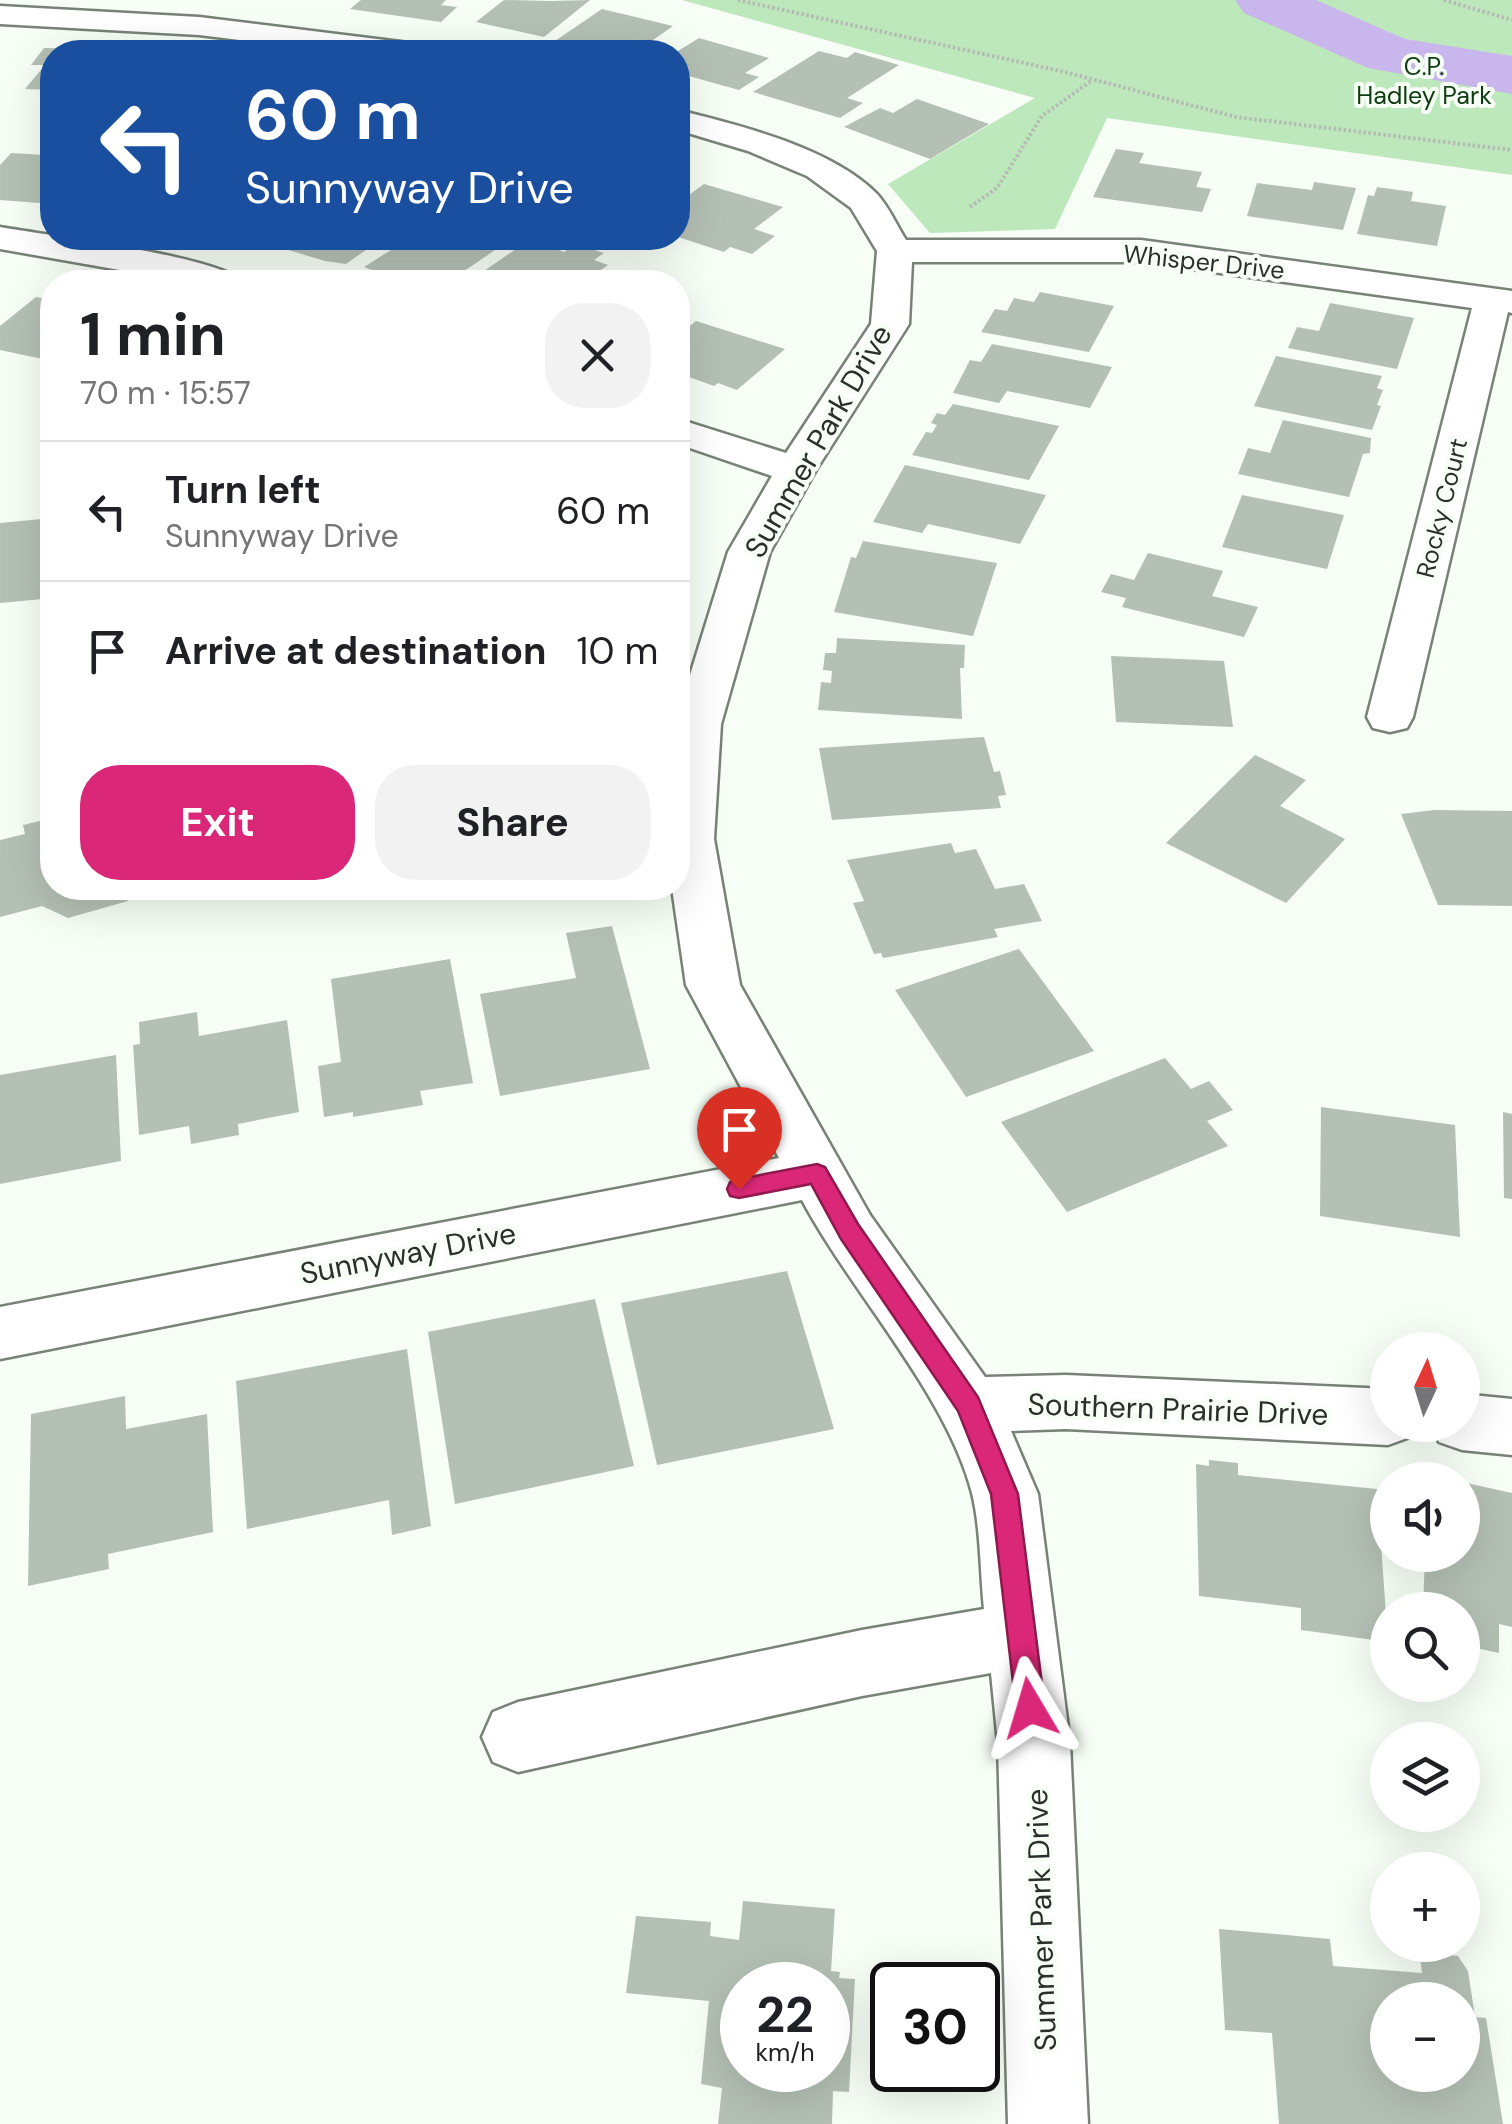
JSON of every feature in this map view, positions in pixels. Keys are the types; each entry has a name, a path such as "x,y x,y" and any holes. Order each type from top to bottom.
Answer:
{"street":[{"path":"0,15 199,26 312,40"},
{"path":"690,124 760,144 819,169 864,201 895,252"},
{"path":"0,238 40,245"},
{"path":"69,250 185,270"},
{"name":"Whisper Drive","path":"895,252 1140,251 1503,300"},
{"name":"Summer Park Drive","path":"690,825 698,724 749,552 796,470 890,324 895,252"},
{"name":"Rocky Court","path":"1390,718 1503,300"},
{"path":"690,435 796,470"},
{"name":"Summer Park Drive","path":"690,844 712,985 849,1232 968,1405 1004,1494 1034,1744 1048,2124"},
{"name":"Sunnyway Drive","path":"0,1333 817,1174"},
{"name":"Southern Prairie Drive","path":"968,1405 1066,1402 1370,1416"},
{"path":"1480,1424 1512,1427"},
{"path":"518,1738 862,1664 1022,1635"}],"path":[{"path":"738,0 1270,123 1512,150"},
{"path":"1444,0 1512,20"},
{"path":"960,252 950,220 997,188 1042,116 1092,80"}],"green space":[{"name":"C.P. Hadley Park","path":"682,0 1512,0 1512,175 1107,118 1055,229 930,233 888,184 1035,98"}],"building":[{"path":"361,0 446,0 441,5 457,7 441,22 350,9"},
{"path":"504,0 590,0 544,37 476,22"},
{"path":"602,9 673,26 653,40 556,40"},
{"path":"699,38 769,58 745,73 759,77 739,90 690,76 690,44"},
{"path":"819,51 847,58 855,52 899,65 847,98 863,103 840,118 753,92"},
{"path":"40,71 40,90 25,89"},
{"path":"917,99 989,124 930,159 844,127 880,108 893,113"},
{"path":"1116,149 1144,153 1139,163 1202,172 1196,187 1211,189 1202,212 1093,197"},
{"path":"11,153 40,155 40,203 0,200 0,165"},
{"path":"1314,182 1356,188 1343,230 1247,216 1257,183 1312,190"},
{"path":"704,184 783,207 754,229 775,236 752,254 730,247 724,252 690,241 690,194"},
{"path":"1377,187 1413,192 1411,201 1446,206 1437,246 1357,234 1368,195 1374,196"},
{"path":"288,250 366,250 346,264"},
{"path":"391,250 495,250 466,270 364,267"},
{"path":"514,250 594,250 604,253 594,260 608,265 601,270 485,270"},
{"path":"1040,292 1114,306 1089,352 981,332 995,309 1007,311 1014,298 1034,302"},
{"path":"40,298 40,358 0,350 0,326"},
{"path":"1330,303 1414,318 1397,369 1288,348 1297,327 1319,331"},
{"path":"696,321 785,349 737,390 718,383 714,386 690,377 690,326"},
{"path":"992,344 1112,367 1090,408 1007,391 999,403 953,393 970,360 981,362"},
{"path":"1276,356 1382,376 1377,388 1383,390 1377,405 1381,406 1372,430 1254,406"},
{"path":"953,404 1059,426 1029,480 912,455 926,432 932,433 937,425 931,423 937,413 945,415"},
{"path":"1283,420 1371,438 1370,453 1363,454 1349,497 1238,474 1248,448 1270,453"},
{"path":"905,465 1046,495 1020,544 928,524 922,533 873,522"},
{"path":"1242,495 1344,515 1327,569 1222,547"},
{"path":"40,519 40,599 0,603 0,523"},
{"path":"863,541 997,563 973,636 834,612 851,557 856,558"},
{"path":"1148,553 1223,571 1212,596 1258,607 1244,637 1122,607 1126,598 1101,592 1111,574 1134,580"},
{"path":"837,638 965,645 964,668 960,668 962,719 818,710 821,682 831,683 832,671 823,670 825,653 836,653"},
{"path":"1111,656 1224,661 1233,727 1116,722"},
{"path":"984,737 994,772 1000,771 1006,795 998,796 1001,808 832,820 819,748"},
{"path":"1255,755 1306,780 1280,806 1345,839 1286,903 1166,843"},
{"path":"1435,810 1512,811 1512,906 1438,905 1401,814"},
{"path":"40,821 40,900 128,901 68,918 42,906 0,917 0,840 25,834 23,825"},
{"path":"951,843 955,853 976,849 995,889 1024,884 1042,921 994,929 998,937 883,958 881,953 874,954 853,903 864,901 847,860"},
{"path":"612,926 650,1069 500,1096 480,994 576,978 566,933"},
{"path":"1019,949 1094,1051 966,1097 895,990"},
{"path":"450,959 473,1083 420,1091 423,1105 353,1117 353,1112 324,1117 318,1066 341,1062 331,979"},
{"path":"197,1012 199,1036 287,1020 299,1112 238,1124 239,1135 191,1144 189,1126 139,1135 133,1045 140,1044 139,1022"},
{"path":"116,1055 121,1161 0,1184 0,1075"},
{"path":"1165,1058 1191,1089 1209,1081 1233,1110 1207,1121 1228,1146 1067,1212 1001,1122"},
{"path":"1321,1107 1455,1125 1460,1237 1320,1216"},
{"path":"1503,1112 1512,1114 1512,1199 1504,1198"},
{"path":"787,1271 834,1429 657,1465 621,1303"},
{"path":"595,1299 634,1466 455,1504 428,1332"},
{"path":"407,1349 431,1526 392,1535 389,1500 247,1529 236,1381"},
{"path":"125,1396 126,1429 207,1414 213,1532 108,1554 109,1569 28,1586 31,1414"},
{"path":"1209,1460 1238,1463 1238,1475 1370,1488 1370,1572 1383,1572 1384,1592 1370,1592 1370,1640 1301,1630 1301,1608 1199,1596 1196,1464 1209,1466"},
{"path":"1480,1486 1512,1493 1512,1627 1499,1624 1499,1653 1480,1649 1480,1592 1424,1592 1424,1572 1480,1572"},
{"path":"743,1901 835,1909 832,1962 720,1962 720,2088 701,2084 709,2001 626,1993 636,1916 711,1922 710,1936 739,1940"},
{"path":"1219,1929 1330,1939 1333,1966 1422,1973 1421,1962 1462,1962 1470,1982 1370,1982 1370,2092 1480,2092 1480,2017 1486,2018 1503,2124 1279,2124 1272,2033 1225,2030"},
{"path":"850,1979 855,1979 850,2073"},
{"path":"722,2092 833,2092 832,2124 718,2124"}],"waterway":[{"path":"1265,0 1390,55 1512,75"}],"route":[{"path":"739,1189 817,1174 849,1232 968,1405 1004,1494 1030,1708"}]}
